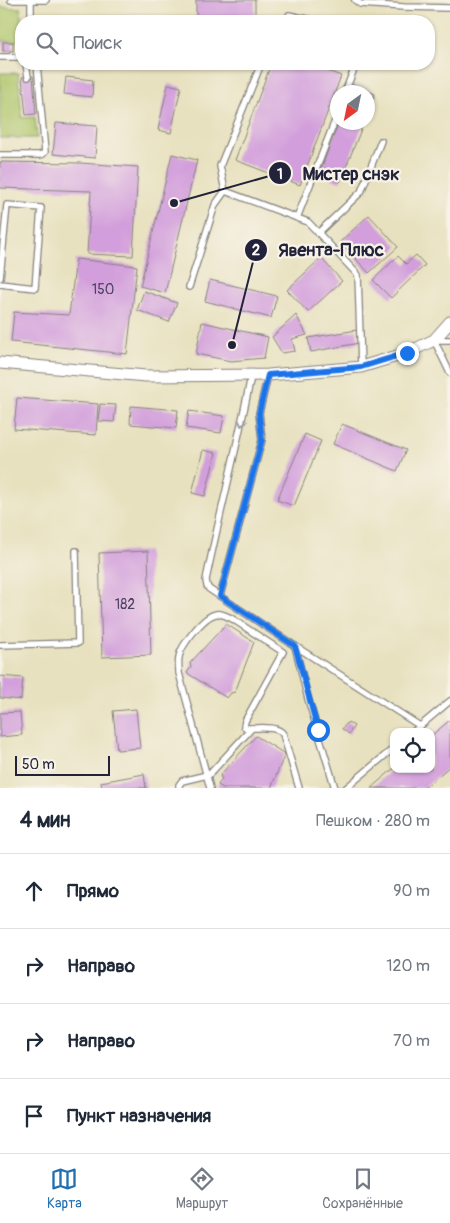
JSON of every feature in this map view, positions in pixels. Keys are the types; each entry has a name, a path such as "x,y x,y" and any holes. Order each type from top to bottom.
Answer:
{"street":[{"path":"0,363 146,376 251,376 361,367 407,353 434,340 450,322"}],"lane":[{"path":"11,0 46,0"},
{"path":"31,0 31,15"},
{"path":"355,0 360,4 404,8 450,8"},
{"path":"0,57 15,57"},
{"path":"27,70 28,76"},
{"path":"0,155 39,155 45,152 38,70"},
{"path":"189,288 215,205 225,191 220,166 259,70"},
{"path":"348,85 354,70"},
{"path":"298,218 332,130"},
{"path":"318,233 361,192 381,141"},
{"path":"225,191 308,222 358,275 361,367"},
{"path":"0,278 7,205 41,208 35,288 0,284"},
{"path":"450,340 434,340 450,373"},
{"path":"220,596 262,440 259,413 268,375"},
{"path":"251,376 244,415 206,580 207,586 295,646 420,726"},
{"path":"0,645 78,643 76,551"},
{"path":"210,788 179,673 178,656 186,640 208,617 217,613 231,618 283,652 244,726 246,728 277,729 282,731 299,788"},
{"path":"295,646 308,699 334,788"},
{"path":"418,728 450,701"},
{"path":"179,788 182,782 207,776 252,728"},
{"path":"346,788 390,751"}],"green space":[{"path":"0,7 21,8 21,15 15,15 15,41 0,41"},
{"path":"0,73 18,73 22,118 35,117 37,138 0,138"}],"building":[{"path":"196,0 255,0 255,15 196,15"},
{"path":"3,42 13,42 13,51 3,51"},
{"path":"269,70 325,70 341,76 338,85 330,85 330,105 300,185 235,160"},
{"path":"33,76 36,114 26,115 22,77"},
{"path":"66,77 93,80 92,97 64,94"},
{"path":"168,84 181,87 171,133 158,130"},
{"path":"56,123 97,126 95,158 53,154"},
{"path":"336,130 361,130 340,182 319,174"},
{"path":"172,154 197,160 165,293 140,286"},
{"path":"0,162 80,163 138,167 133,256 87,254 91,191 0,188"},
{"path":"369,215 398,247 369,273 340,242"},
{"path":"416,255 425,265 391,298 373,280 398,256 406,264"},
{"path":"321,258 342,281 308,312 287,290"},
{"path":"76,259 137,266 127,354 11,342 14,312 69,315"},
{"path":"210,280 277,296 271,318 205,301"},
{"path":"144,291 177,303 169,322 137,310"},
{"path":"296,315 307,335 292,339 295,351 282,353 272,337"},
{"path":"202,322 268,337 264,358 231,361 196,354"},
{"path":"357,330 359,343 311,352 308,338"},
{"path":"17,398 98,404 96,435 14,429"},
{"path":"100,404 116,405 114,422 98,421"},
{"path":"131,406 178,410 176,428 130,424"},
{"path":"189,411 224,416 221,433 186,428"},
{"path":"342,424 406,450 397,471 333,444"},
{"path":"305,434 321,441 294,506 277,500"},
{"path":"203,450 216,453 205,496 192,493"},
{"path":"148,551 151,655 102,657 99,553"},
{"path":"226,624 254,642 235,692 231,693 227,698 187,673 191,667 190,663"},
{"path":"0,676 23,678 21,700 0,698"},
{"path":"136,709 140,748 117,750 113,711"},
{"path":"20,712 22,735 0,737 0,713"},
{"path":"450,720 450,766 424,788 371,788 390,772 435,773 435,733"},
{"path":"348,722 354,726 349,734 342,729"},
{"path":"256,736 285,754 271,788 223,788 218,785 222,779 220,775"},
{"path":"144,774 146,788 102,788 101,782"}],"place":[{"name":"Мистер снэк","path":"174,203"},
{"name":"Явента-Плюс","path":"232,345"}],"route":[{"path":"318,730 295,646 220,596 262,440 259,413 268,375 361,367 407,353"}]}
